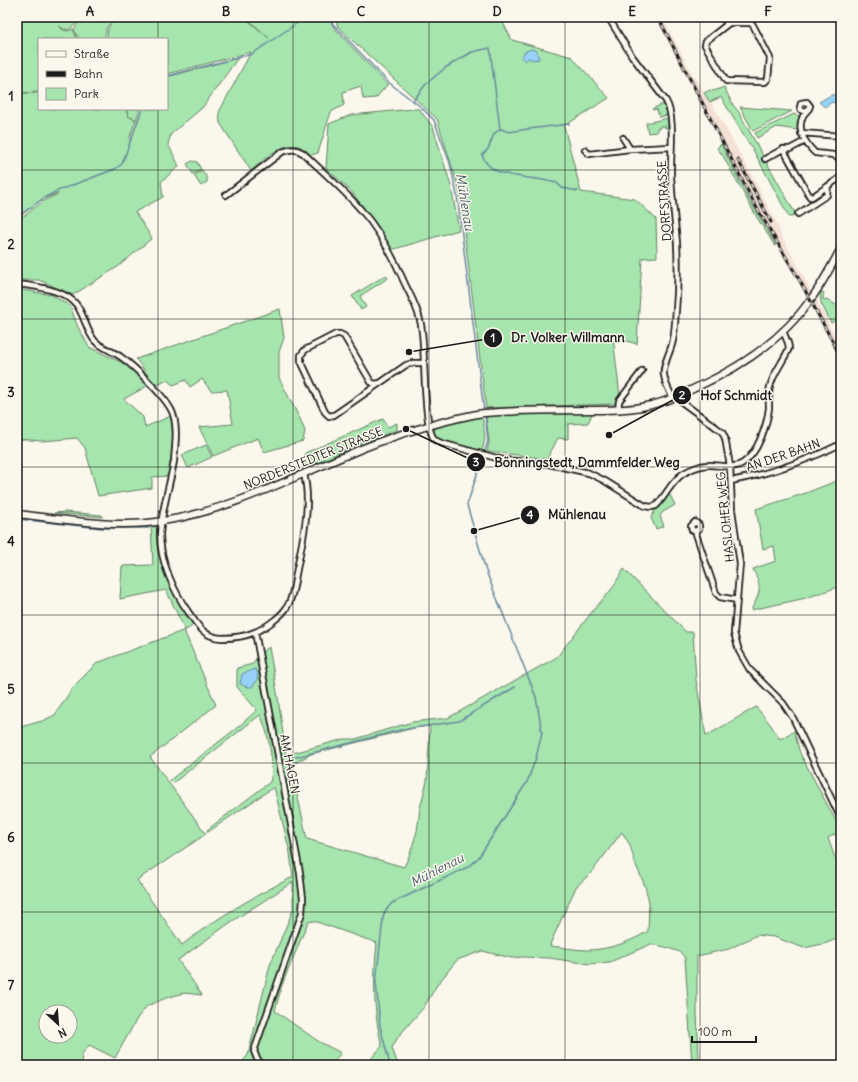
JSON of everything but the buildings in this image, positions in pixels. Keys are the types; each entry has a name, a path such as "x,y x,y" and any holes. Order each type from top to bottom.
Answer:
{"main road":[{"name":"NORDERSTEDTER STRASSE","path":"17,514 125,524 162,522 201,513 232,503 363,449 430,426 479,414 492,412 618,410 644,407 672,398 732,369 752,357 783,331 807,304 817,290 841,248"}],"street":[{"name":"DORFSTRASSE","path":"608,17 632,56 670,109 672,205 677,242 678,268 673,340 670,354 664,365 664,376 672,398"},
{"path":"723,17 727,24"},
{"path":"750,23 752,25 770,58 768,79 765,82 726,81 705,46 706,41 727,24 750,23"},
{"path":"805,112 802,116 801,133 805,141 815,153 834,155 841,161"},
{"path":"801,133 841,136"},
{"path":"623,138 630,149"},
{"path":"765,158 783,149 790,149 805,141"},
{"path":"585,150 589,154 630,149 671,147"},
{"path":"226,195 282,152 290,149 297,149 303,153 363,212 382,239 416,306 424,338 424,363 430,426 435,439 437,441 504,460 549,464 589,473 605,481 645,506 656,506 674,481 683,474 695,468 706,466 739,465 749,458 760,440 764,429 769,409 770,386 789,348 783,331"},
{"path":"783,149 810,198 841,177"},
{"path":"798,214 827,195 828,186"},
{"path":"17,284 40,287 74,301 91,336 96,342 121,357 140,373 157,391 172,411 176,430 175,449 162,522 160,545 169,578 180,600 202,631 213,638 230,638 255,632 278,617 287,607 292,596 303,538 307,484 304,474"},
{"path":"380,384 371,382 344,336 340,334 336,334 305,350 301,355 301,361 304,368 325,412 329,416 334,415 380,384 406,365 413,363 424,363"},
{"path":"618,410 619,401 642,371"},
{"name":"HASLOHER WEG","path":"679,395 683,403 722,432 727,447 730,466 732,510 740,564 734,633 739,651 750,670 783,703 793,718 841,819"},
{"name":"AN DER BAHN","path":"731,481 764,474 822,453 841,444"},
{"path":"695,531 716,593 720,597 737,600"},
{"name":"AM HAGEN","path":"255,632 300,873 303,899 302,912 254,1051 256,1059 263,1065"}],"shaded area":[{"path":"655,17 662,17 694,77 715,109 749,170 778,225 780,233 812,292 808,298 756,210"},
{"path":"816,299 841,348 841,362 812,305"}],"green space":[{"path":"17,17 34,17 59,21 62,18 79,17 71,28 66,29 59,26 63,30 68,31 73,29 77,38 38,38 38,92 21,93 38,93 38,110 126,110 129,117 126,110 140,110 129,139 131,140 142,110 168,110 168,77 238,58 202,108 171,134 168,144 179,166 161,182 163,197 135,212 152,238 119,266 73,295 39,280 17,280 17,221 45,200 58,193 43,199 17,218"},
{"path":"80,17 114,17 106,28 104,38 78,38 74,30"},
{"path":"117,17 244,17 269,38 245,17 328,17 335,29 387,85 376,98 363,99 361,86 343,92 344,105 331,112 318,153 311,155 301,147 294,145 287,146 274,152 251,171 220,123 219,112 251,52 168,74 168,38 107,38 108,28"},
{"path":"335,17 500,17 512,40 572,57 609,98 564,126 581,192 635,199 656,219 657,257 642,258 637,344 613,337 620,396 614,404 486,408 459,189 437,119 338,27"},
{"path":"724,87 795,213 792,217 789,217 750,144 721,97 710,102 704,93"},
{"path":"663,104 668,115 659,117 657,109 652,109"},
{"path":"740,107 792,111 753,131"},
{"path":"419,109 433,127 451,186 459,230 391,250 382,232 351,191 326,168 329,124 351,115"},
{"path":"794,114 799,116 797,130 777,127 757,138 755,133"},
{"path":"668,118 668,128 665,128 665,126 660,126 660,128 657,128 657,132 648,133 646,123"},
{"path":"721,144 747,196 776,245 775,246 717,148"},
{"path":"192,161 197,162 201,169 193,174 187,164"},
{"path":"202,170 207,178 207,182 201,186 194,175"},
{"path":"386,275 388,278 360,296 366,307 361,310 352,296"},
{"path":"17,289 52,295 70,306 78,327 89,347 125,364 149,385 124,399 143,417 145,427 171,416 173,437 170,476 152,477 152,488 98,496 85,448 77,438 43,441 17,439"},
{"path":"820,293 824,293 824,300 827,299 839,307 841,305 841,318 831,323 821,303"},
{"path":"280,309 284,338 279,352 279,378 305,431 303,441 264,452 258,438 213,456 199,427 233,424 227,390 211,391 202,379 190,387 186,380 173,385 167,380 156,386 136,359"},
{"path":"593,412 588,423 568,424 568,439 558,438 547,459 487,451 489,442 486,417 494,415"},
{"path":"481,417 483,420 485,439 482,451 440,439 435,435 434,432 438,426"},
{"path":"383,419 388,427 397,423 397,430 357,445 304,469 305,453"},
{"path":"206,445 212,457 188,468 182,455"},
{"path":"841,479 841,586 806,598 751,610 759,590 758,581 753,569 776,561 774,546 763,549 756,509 806,493"},
{"path":"668,493 675,505 663,512 660,516 664,526 656,529 651,518 657,507"},
{"path":"65,512 102,515 103,517 54,513"},
{"path":"156,526 160,553 167,576 178,598 193,621 191,627 185,630 166,590 120,599 122,566 153,565 151,527"},
{"path":"624,569 686,632 693,632 696,680 706,736 756,707 780,739 794,731 800,753 841,831 828,838 835,858 841,869 841,937 827,943 804,948 774,937 757,935 729,949 697,956 697,1012 699,1057 701,1065 692,1065 685,958 680,952 651,944 610,962 590,964 549,958 512,958 482,951 457,960 437,985 424,1007 398,1037 392,1048 398,1065 366,1065 382,1046 375,1008 377,943 314,921 308,922 282,985 275,1011 318,1041 341,1053 331,1065 240,1065 248,1055 270,965 293,910 293,882 231,922 178,960 202,995 184,993 166,998 147,1006 138,1017 115,1058 89,1045 82,1054 81,1065 17,1065 17,728 42,721 55,715 73,687 97,663 185,630 216,705 150,757 206,834 137,880 182,945 236,908 293,877 290,853 274,787 208,832 207,830 270,782 272,767 270,748 266,729 260,715 173,783 170,780 238,727 257,710 237,687 237,668 253,664 257,656 269,647 286,755 344,739 355,739 412,722 448,718 557,657 611,590","holes":["430,726 427,781 420,808 417,831 410,854 404,867 307,839 291,765 311,754 414,728","622,832 630,845 635,863 645,886 649,902 648,931 627,942 603,949 582,950 550,946 576,887 591,873"]}],"water":[{"path":"532,49 537,51 539,59 533,60 529,58 525,61 521,57 526,51"},
{"path":"840,94 841,106 832,102 825,107 819,102 831,95"},
{"path":"255,669 258,673 257,681 252,687 247,687 240,684 242,674"}],"waterway":[{"path":"168,76 252,54 306,17"},
{"name":"Mühlenau","path":"330,17 332,23 388,82 421,107 434,120 450,163 457,195 484,411"},
{"path":"413,101 426,84 445,68 472,52 490,48 500,129 494,134 488,149 482,155 485,162 490,167 501,173 557,183 562,188 578,191"},
{"path":"17,217 44,198 57,191 115,169 122,164 142,110"},
{"path":"501,129 509,132 569,124"},
{"path":"673,236 675,256"},
{"name":"Mühlenau","path":"484,453 488,441 485,415"},
{"name":"Mühlenau","path":"390,1065 380,1026 376,982 385,911 392,903 468,867 479,857 527,782 536,758 542,732 536,697 486,571 467,505 483,456"},
{"path":"17,519 101,528 149,528"},
{"path":"289,759 400,730 459,721 515,687"}],"railway":[{"path":"658,17 754,203 800,281 841,357"},
{"path":"738,160 771,222"}],"place":[{"name":"Dr. Volker Willmann","path":"409,352"},
{"name":"Bönningstedt, Dammfelder Weg","path":"406,429"},
{"name":"Hof Schmidt","path":"609,435"},
{"name":"Mühlenau","path":"474,531"}]}
